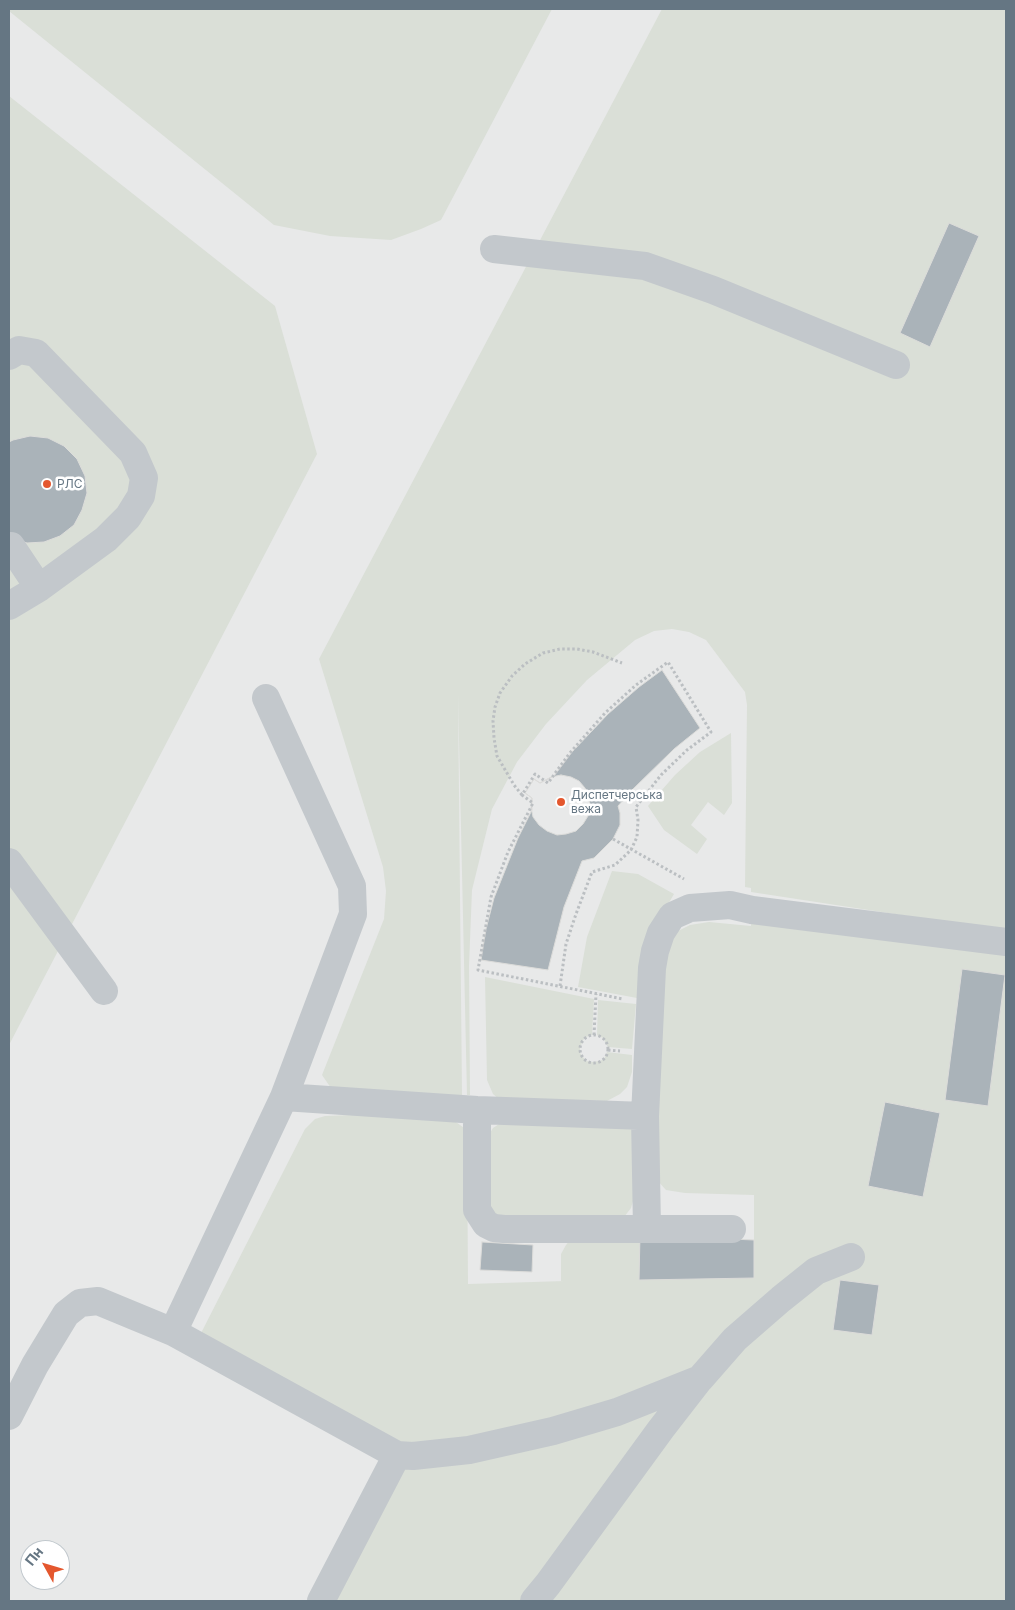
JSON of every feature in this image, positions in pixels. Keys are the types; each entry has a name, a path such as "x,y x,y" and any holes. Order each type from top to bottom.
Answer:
{"lane":[{"path":"494,249 645,266 713,290 896,365"},
{"path":"9,356 19,350 36,353 133,453 144,478 141,496 128,517 106,539 39,588 9,606"},
{"path":"11,546 39,588"},
{"path":"173,1332 284,1097 353,914 352,886 266,698"},
{"path":"9,862 104,991"},
{"path":"647,1229 645,1116 655,951 661,933 672,916 690,908 730,905 752,910 1006,942"},
{"path":"284,1097 477,1110 645,1116"},
{"path":"477,1110 477,1210 486,1224 494,1228 732,1229"},
{"path":"534,1601 700,1379 735,1339 816,1271 851,1257"},
{"path":"9,1416 35,1365 66,1314 80,1303 98,1301 173,1332 397,1455 413,1456 469,1450 553,1431 617,1412 700,1379"},
{"path":"322,1601 397,1455"}],"path":[{"path":"622,663 593,652 577,649 560,649 543,654 525,664 512,676 500,693 493,721 497,756 514,785 522,795 533,803 508,852 491,897 478,970 651,1004"},
{"path":"522,795 535,774 548,783 569,754 605,712 636,685 668,662 711,732 687,750 660,775 636,807 638,820 637,837 631,850 615,864 592,872 566,944 560,986"},
{"path":"614,839 689,882"},
{"path":"594,1035 596,994"},
{"path":"594,1035 603,1038 608,1050 604,1059 595,1063 586,1061 582,1057 580,1048 582,1040 594,1035"}],"shaded area":[{"path":"9,9 1006,9 1006,1601 9,1601"},
{"path":"9,9 552,9 441,220 391,240 330,236 274,225 9,11"},
{"path":"662,9 1006,9 1006,1601 329,1601 404,1455 197,1341 305,1129 315,1119 325,1116 436,1112 453,1120 467,1130 468,1284 565,1281 561,1281 561,1254 572,1238 640,1235 639,1279 754,1276 754,1195 685,1193 666,1190 658,1181 653,1166 663,960 669,944 678,931 690,925 709,922 751,926 751,896 986,928 751,892 751,888 745,887 747,705 745,692 706,640 689,632 672,629 654,631 635,640 587,680 546,724 517,762 492,809 472,890 469,966 470,1095 467,1095 458,694 462,1095 356,1098 331,1088 322,1075 384,919 386,891 383,867 319,659"},
{"path":"9,96 275,306 317,454 9,1045"},
{"path":"731,733 732,803 724,815 708,802 691,825 707,839 697,854 664,830 648,806 675,775 700,752"},
{"path":"612,871 638,874 674,894 660,918 637,998 578,987 587,937"},
{"path":"485,977 594,999 592,1035 583,1040 580,1053 586,1061 592,1062 604,1059 607,1052 632,1055 632,1072 627,1087 620,1094 607,1101 499,1099 493,1094 487,1080"},
{"path":"598,1000 636,1004 632,1049 608,1047 603,1038 597,1035"},
{"path":"513,1115 632,1129 634,1198 631,1208 624,1217 510,1220 493,1214 487,1206 487,1138 493,1128"}],"building":[{"path":"949,223 979,236 930,347 900,333"},
{"name":"РЛС","path":"30,436 48,438 64,446 77,459 85,476 87,493 82,510 74,525 60,536 44,542 27,543 9,537 9,442"},
{"path":"662,670 700,728 674,749 632,790 618,806 620,825 613,839 594,858 582,861 564,907 548,970 481,960 494,898 518,838 532,810 532,798 525,793 534,779 540,783 554,776 572,752 608,714"},
{"name":"Диспетчерська вежа","path":"561,775 579,781 589,797 590,807 588,816 576,831 557,835 539,825 533,817 532,798 525,793 534,779 540,783 551,777"},
{"path":"962,969 1005,975 988,1106 945,1100"},
{"path":"885,1102 940,1113 923,1197 868,1186"},
{"path":"640,1235 754,1240 754,1278 639,1280"},
{"path":"482,1242 533,1245 532,1272 480,1270"},
{"path":"840,1280 879,1285 872,1335 833,1330"}],"place":[{"name":"РЛС","path":"47,484"},
{"name":"Диспетчерська вежа","path":"561,802"}]}
